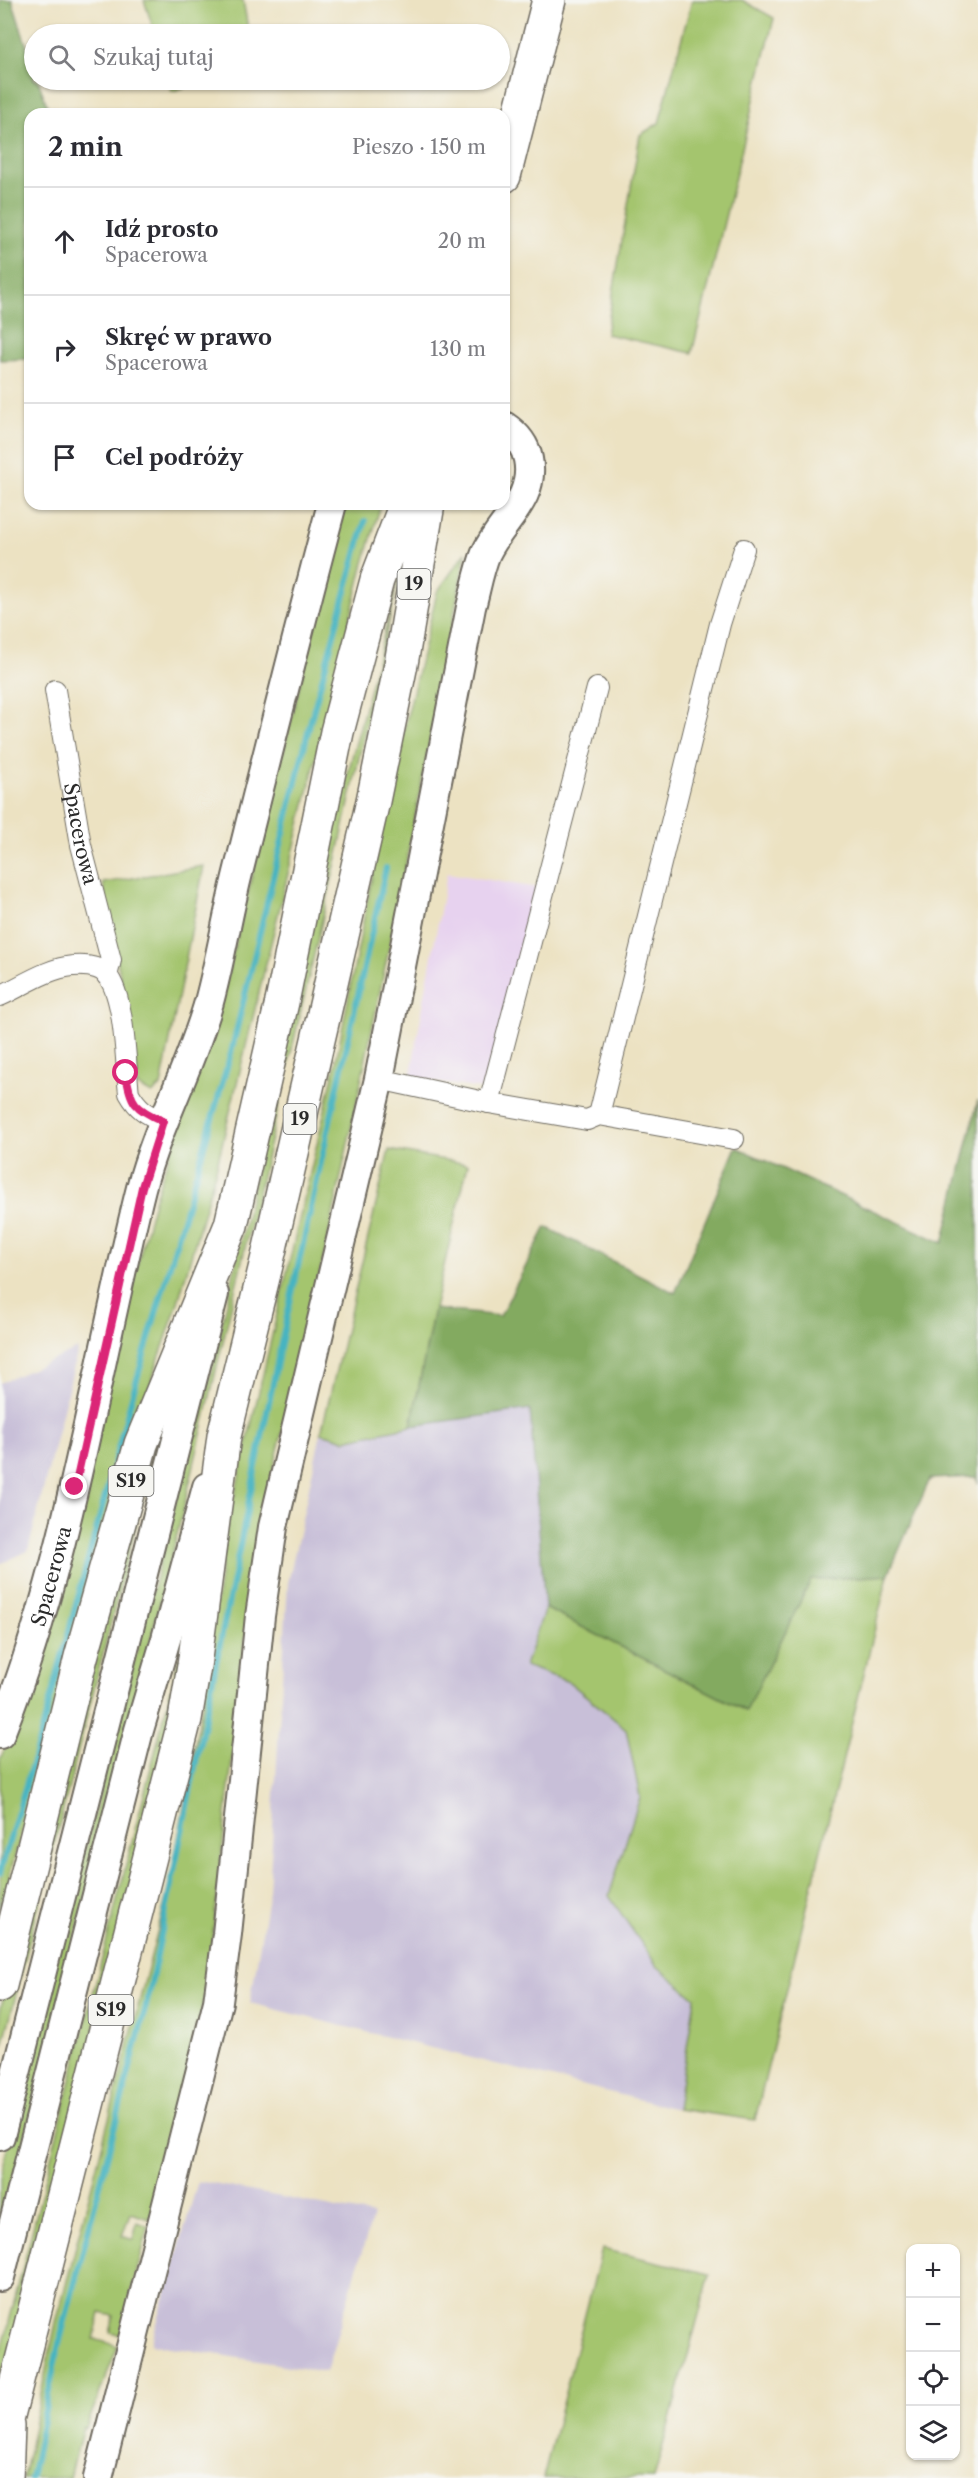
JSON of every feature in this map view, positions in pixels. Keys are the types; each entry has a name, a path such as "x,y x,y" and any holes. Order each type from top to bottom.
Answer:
{"highway":[{"path":"510,153 549,0"},
{"name":"19","path":"231,1225 282,1002 337,732 377,580 404,510"},
{"name":"19","path":"224,1436 268,1257 373,801 401,664 427,510"},
{"name":"S19","path":"0,1985 81,1657 141,1444 231,1225"},
{"name":"S19","path":"0,2447 185,1719 224,1436"},
{"path":"6,2478 8,2415"}],"street":[{"path":"99,2478 218,2002 224,1969 260,1616 269,1550 379,1079 474,597 487,553 524,495 529,480 526,451 518,438 510,431"},
{"path":"163,1121 200,1032 211,992 330,510"},
{"path":"599,1115 720,624 744,549"},
{"path":"489,1103 597,688"},
{"name":"Spacerowa","path":"0,1734 23,1673 61,1544 142,1187 163,1121 143,1113 129,1093 119,1007 114,988 107,976 111,960 81,845 55,690"},
{"path":"0,996 56,970 73,966 93,967 102,970 107,976"},
{"path":"379,1079 489,1103 587,1120 599,1115 734,1139"},
{"path":"0,2136 231,1225"},
{"path":"0,2277 139,1730 166,1639 198,1514 224,1436"}],"shaded area":[{"path":"447,873 539,888 495,1091 410,1078"},
{"path":"78,1349 28,1551 0,1564 0,1383"},
{"path":"530,1409 545,1608 525,1665 569,1682 626,1729 640,1797 609,1896 657,1966 695,1998 677,2109 250,2003 269,1891 288,1583 321,1433 345,1440 411,1426"},
{"path":"198,2181 373,2215 326,2372 151,2344"}],"green space":[{"path":"0,0 12,0 24,38 24,90 42,90 48,108 24,108 24,359 0,360"},
{"path":"144,0 243,0 247,24 152,24"},
{"path":"692,0 742,0 774,18 692,353 606,334 640,135 659,123"},
{"path":"344,510 379,510 362,570 216,1169 176,1309 143,1405 0,1909 0,1759 18,1720 154,1201 225,985"},
{"path":"466,552 397,910 328,1238 256,1543 208,1977 196,2040 150,2219 130,2213 122,2236 133,2240 137,2222 149,2226 120,2335 110,2333 114,2316 100,2313 94,2339 118,2346 86,2428 83,2427 70,2478 23,2478 55,2327 171,1879 203,1699 226,1532 334,1071 387,800 437,592"},
{"path":"399,576 338,853 183,1511 0,2234 0,2178 180,1484 212,1370 326,858"},
{"path":"204,866 161,1086 152,1094 138,1086 133,1046 103,883"},
{"path":"978,1100 978,1482 975,1477 930,1479 888,1575 811,1580 746,1711 545,1608 530,1409 411,1426 434,1309 500,1316 546,1227 675,1293 736,1147 943,1243"},
{"path":"389,1150 468,1164 434,1309 411,1426 345,1440 321,1433"},
{"path":"161,1419 0,2057 0,2012 7,1983"},
{"path":"888,1575 755,2120 677,2109 695,1998 657,1966 609,1896 640,1797 626,1729 569,1682 525,1666 545,1608 746,1711 811,1580"},
{"path":"179,1658 187,1660 0,2406 0,2357"},
{"path":"602,2249 710,2274 654,2478 543,2478"}],"waterway":[{"path":"0,1873 43,1727 133,1393 231,1053 310,723 365,521"},
{"path":"31,2478 58,2348 149,1994 280,1348 386,868"}],"route":[{"path":"75,1487 142,1187 163,1121 143,1113 135,1106 129,1093 126,1073"}]}
